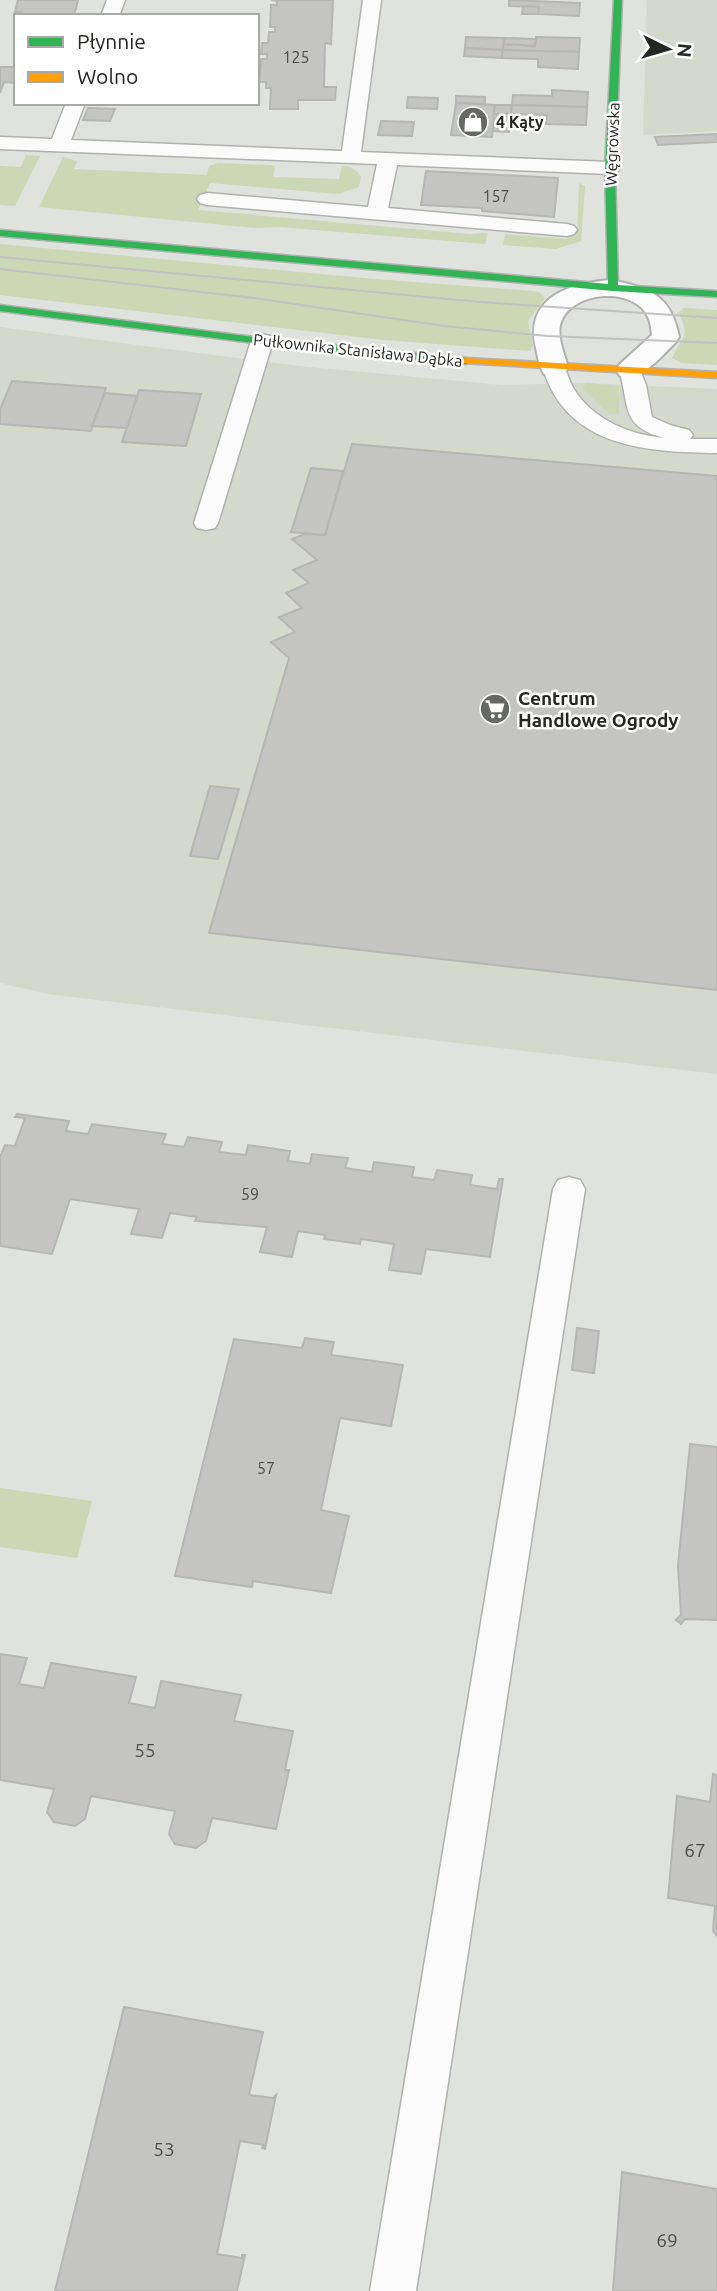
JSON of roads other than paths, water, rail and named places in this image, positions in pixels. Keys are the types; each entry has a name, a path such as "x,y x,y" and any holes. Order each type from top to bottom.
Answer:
{"street":[{"name":"Węgrowska","path":"613,288 610,168 618,0"},
{"path":"0,233 613,288 717,294"},
{"path":"555,368 547,329 555,308 576,294 613,288 632,292 651,301 662,313 667,325 666,337 630,370"},
{"name":"Pułkownika Stanisława Dąbka","path":"0,308 262,341 494,364 717,375"}],"lane":[{"path":"351,157 372,0"},
{"path":"59,146 75,105"},
{"path":"0,143 610,168"},
{"path":"377,214 387,159"},
{"path":"207,199 567,230"},
{"path":"206,523 262,341"},
{"path":"555,368 557,381 565,396 594,423 610,433 626,440 649,444 717,444"},
{"path":"630,370 636,386 638,416 644,424 717,444"},
{"path":"393,2291 569,1189"}],"tram line":[{"path":"0,257 480,302 717,318"},
{"path":"0,269 254,298 444,326 548,336 717,343"}],"place":[{"name":"4 Kąty","path":"473,122"},
{"name":"Centrum Handlowe Ogrody","path":"495,709"}]}
